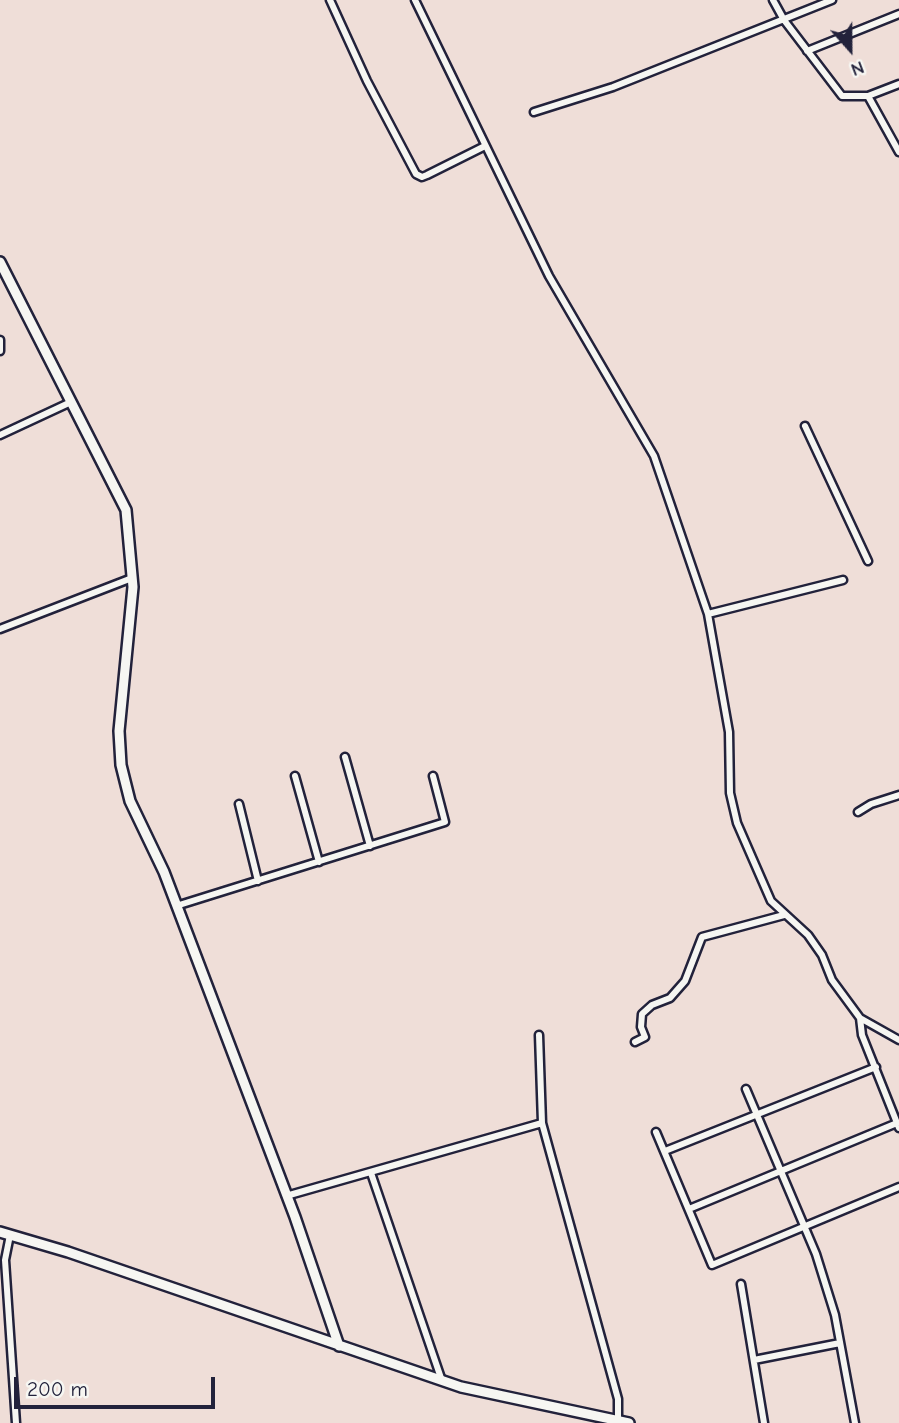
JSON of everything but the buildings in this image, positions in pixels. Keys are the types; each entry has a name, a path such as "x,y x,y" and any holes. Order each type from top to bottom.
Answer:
{"street":[{"path":"330,0 367,81 416,174 422,177 427,175 485,146"},
{"path":"415,0 549,276 654,456 708,614 729,732 730,793 737,823 758,877 771,901 783,915 808,935 822,955 832,980 860,1018 899,1040"},
{"path":"773,0 784,20 842,96 868,96 899,84"},
{"path":"534,112 613,87 832,0"},
{"path":"807,51 899,14"},
{"path":"868,96 899,152"},
{"path":"0,262 114,481 126,510 132,578 119,731 121,765 130,801 151,842 176,906 286,1196 339,1346"},
{"path":"0,340 0,351"},
{"path":"0,435 71,402"},
{"path":"805,426 868,561"},
{"path":"0,629 132,578"},
{"path":"708,614 843,580"},
{"path":"345,757 370,846"},
{"path":"295,776 318,862"},
{"path":"176,906 445,822 433,776"},
{"path":"858,812 871,804 899,795"},
{"path":"239,804 258,881"},
{"path":"635,1042 645,1037 641,1027 642,1014 652,1005 670,998 685,981 702,936 783,915"},
{"path":"690,1209 898,1126 862,1035 860,1018"},
{"path":"539,1035 542,1123 618,1399 618,1421"},
{"path":"665,1151 876,1067"},
{"path":"746,1088 782,1172 832,1303 855,1423"},
{"path":"286,1196 542,1123"},
{"path":"656,1132 712,1265 899,1187"},
{"path":"372,1173 442,1381"},
{"path":"0,1232 68,1252 442,1381 629,1423"},
{"path":"10,1235 5,1260 16,1423"},
{"path":"741,1284 764,1423"},
{"path":"754,1360 840,1343"}]}
